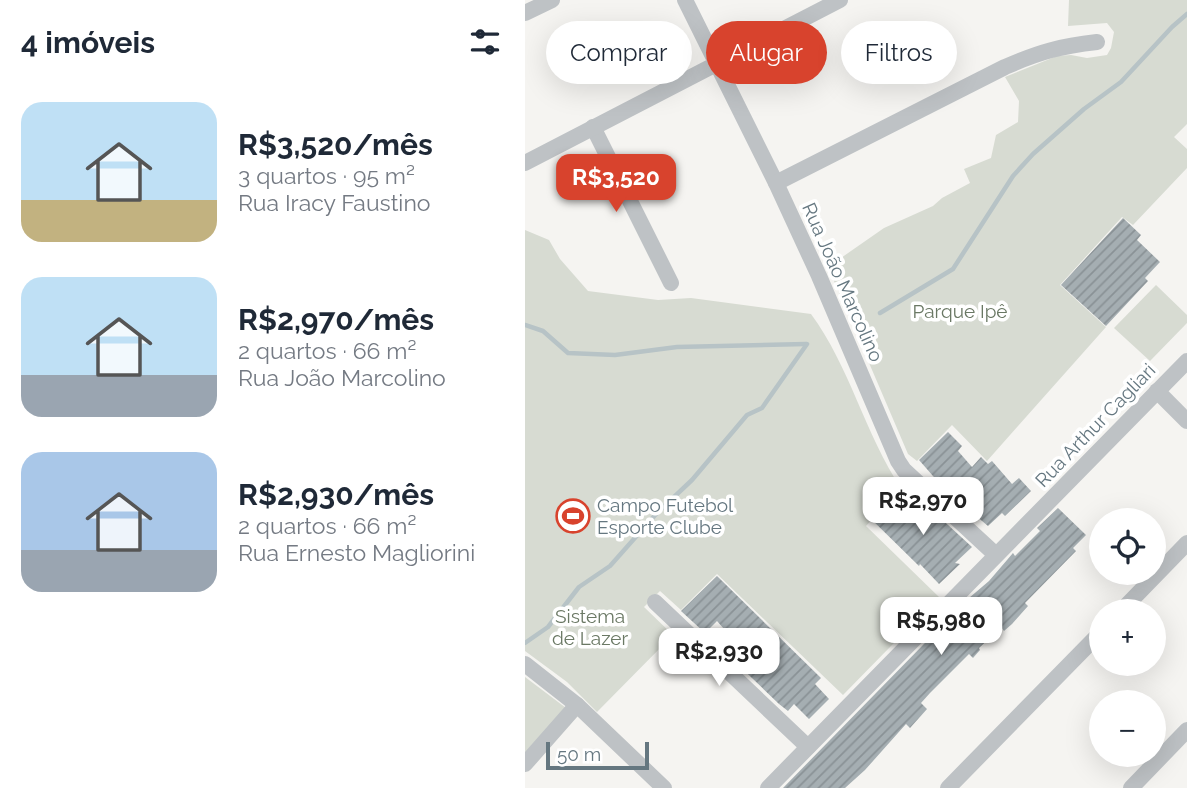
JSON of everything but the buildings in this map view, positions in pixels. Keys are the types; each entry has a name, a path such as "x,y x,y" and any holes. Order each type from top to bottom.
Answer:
{"street":[{"path":"525,13 552,0"},
{"name":"Rua João Marcolino","path":"685,0 706,41"},
{"path":"801,21 841,0"},
{"path":"776,183 1005,66 1041,51 1097,42"},
{"path":"525,163 706,70"},
{"name":"Rua João Marcolino","path":"728,84 819,276 898,461 904,470 996,555"},
{"path":"593,128 671,283"},
{"name":"Rua Arthur Cagliari","path":"768,788 1187,361"},
{"path":"1157,391 1187,421"},
{"path":"1133,599 1187,543"},
{"path":"655,602 808,747"},
{"path":"948,788 1089,644"},
{"path":"525,664 577,705 664,788"},
{"path":"525,764 577,705"},
{"path":"1131,788 1187,730"}],"green space":[{"name":"Parque Ipê","path":"1069,0 1187,0 1187,124 1174,137 1187,149 1187,168 1133,225 1122,217 1060,285 1106,327 987,461 952,425 917,461 908,454 828,267 884,228 933,206 970,183 964,169 991,158 996,135 1018,122 1019,101 1005,77 1057,56 1087,58 1107,55 1114,32 1107,23 1068,26"},
{"name":"Sistema de Lazer","path":"525,230 549,240 560,259 588,291 658,300 691,298 811,314 825,334 877,445 901,488 866,526 939,597 843,695 717,574 681,610 660,591 644,607 673,635 597,712 567,682 525,651"},
{"path":"1156,285 1187,315 1187,323 1150,361 1114,328"},
{"path":"525,677 566,708 525,753"}],"waterway":[{"path":"880,313 953,269 1013,176 1033,154 1084,109 1121,82 1187,14"},
{"path":"525,325 543,331 568,353 615,355 677,347 806,344"},
{"path":"525,643 548,627 579,587 610,566 657,513 692,480 747,415 762,408 807,344"}],"place":[{"name":"Campo Futebol Esporte Clube","path":"573,516"}]}
